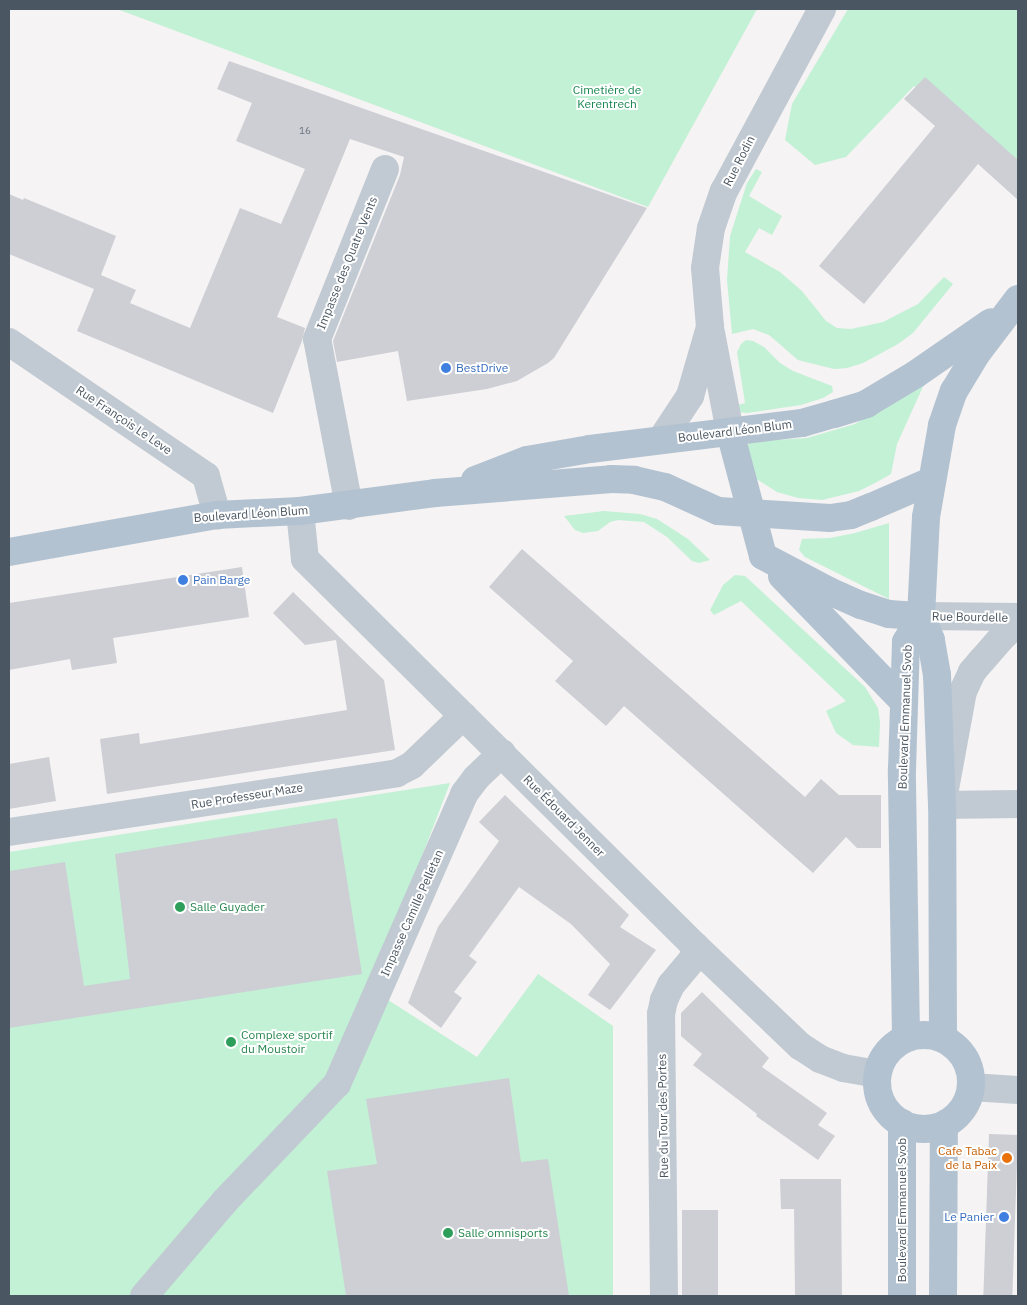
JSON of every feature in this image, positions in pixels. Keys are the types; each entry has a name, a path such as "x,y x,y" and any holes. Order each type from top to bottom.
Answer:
{"main road":[{"name":"Boulevard Léon Blum","path":"435,493 498,473 527,460 590,449 802,423 866,404 916,374 1015,304"},
{"path":"730,432 763,556 829,591 861,605 889,614 921,616 926,517 942,425 954,391 977,353 1015,304"},
{"name":"Boulevard Léon Blum","path":"9,552 217,515 300,511 349,506 435,493 619,479 665,487 718,512 830,518 851,515 892,500 931,481"},
{"path":"718,512 749,539 763,556 904,702"},
{"name":"Boulevard Emmanuel Svob","path":"906,1038 902,769 906,642 921,616"},
{"name":"Boulevard Emmanuel Svob","path":"921,616 931,640 937,675 942,805 943,1038"},
{"path":"931,1035 943,1038 956,1046 965,1058 970,1072 971,1086 966,1102 958,1116 944,1125 916,1128 902,1123 890,1114 882,1103 878,1089 877,1074 887,1052 906,1038 931,1035"},
{"name":"Boulevard Emmanuel Svob","path":"902,1123 902,1296"},
{"path":"944,1125 944,1296"}],"street":[{"name":"Rue Rodin","path":"730,432 710,327 705,268 711,228 720,200 744,149 822,9"},
{"name":"Impasse des Quatre Vents","path":"349,506 317,339 385,169"},
{"name":"Rue Rodin","path":"661,440 690,396 710,327"},
{"name":"Rue François Le Leve","path":"9,342 206,476 217,515"},
{"name":"Rue Édouard Jenner","path":"300,511 305,559 695,946 800,1046 820,1059 835,1065 877,1074"},
{"name":"Rue Bourdelle","path":"921,616 1018,617"},
{"path":"1018,623 1004,635 972,672 963,691 942,805 1018,804"},
{"name":"Rue Professeur Maze","path":"9,832 397,773 412,765 463,716"},
{"name":"Impasse Camille Pelletan","path":"144,1296 224,1201 338,1084 464,794 468,786 502,753"},
{"name":"Rue du Tour des Portes","path":"664,1296 661,1014 667,992 693,959 695,946"},
{"path":"971,1086 1018,1090"}],"green space":[{"name":"Cimetière de Kerentrech","path":"117,9 757,9 648,207"},
{"path":"848,9 1018,9 1018,171 914,86 846,157 815,165 785,140 792,104"},
{"path":"756,169 762,172 749,196 782,216 772,235 759,228 745,252 780,272 802,291 826,321 837,328 851,329 883,322 918,304 944,277 953,284 913,333 898,344 863,363 847,368 834,369 798,360 769,335 753,329 732,334 727,280 730,236 747,183"},
{"path":"746,340 753,341 764,347 780,363 793,371 832,386 833,392 823,398 801,405 747,413 738,412 731,407 745,403 737,352 741,344"},
{"path":"926,380 897,444 891,474 859,491 822,500 798,498 777,492 755,478 746,451 749,442 807,438 855,424"},
{"path":"604,511 640,514 657,519 688,539 710,560 699,563 692,561 667,537 644,522 618,520 610,522 598,531 583,533 575,530 564,516"},
{"path":"889,523 889,599 805,557 799,550 802,539 830,538"},
{"path":"735,575 745,576 865,687 878,708 880,722 879,747 853,745 836,733 826,711 846,701 741,601 714,615 710,610 723,585"},
{"name":"Complexe sportif du Moustoir","path":"450,783 371,989 477,1057 538,974 613,1026 613,1296 9,1296 9,852"}],"building":[{"path":"229,61 647,208 554,358 548,363 517,381 487,389 407,401 398,351 337,362 333,341 400,175 404,157 350,139 277,317 305,328 302,341 273,413 77,331 94,289 9,254 9,194 23,200 24,198 116,236 101,275 136,290 130,303 190,328 240,208 281,224 305,169 236,141 252,103 217,89"},
{"path":"925,77 1018,160 1018,200 978,164 864,304 819,266 935,126 904,99"},
{"path":"522,549 805,797 821,779 839,795 881,795 881,848 857,848 846,837 813,873 624,706 606,726 555,681 573,661 489,587"},
{"path":"242,567 249,617 113,638 117,663 72,670 70,659 9,670 9,603"},
{"path":"293,592 384,680 395,750 107,794 100,739 139,733 140,744 347,710 336,640 305,645 273,613"},
{"path":"49,757 56,801 9,809 9,764"},
{"path":"505,795 629,915 620,927 656,950 610,1010 588,995 610,964 571,924 519,887 469,956 477,962 454,992 462,998 441,1028 408,1003 438,927 499,841 479,822"},
{"name":"Salle Guyader","path":"337,818 362,974 9,1028 9,871 65,862 84,986 130,979 115,854"},
{"path":"702,992 769,1058 762,1067 827,1113 818,1125 835,1136 818,1160 756,1116 757,1114 693,1065 702,1054 681,1036 681,1013"},
{"name":"Salle omnisports","path":"509,1078 521,1162 548,1159 569,1296 346,1296 327,1171 377,1164 366,1099"},
{"path":"989,1134 1018,1135 1012,1296 983,1296"},
{"path":"780,1179 841,1179 842,1296 795,1296 794,1209 781,1209"},
{"path":"682,1210 718,1210 718,1296 682,1296"}],"place":[{"name":"BestDrive","path":"446,368"},
{"name":"Pain Barge","path":"183,580"},
{"name":"Salle Guyader","path":"180,907"},
{"name":"Complexe sportif du Moustoir","path":"231,1042"},
{"name":"Cafe Tabac de la Paix","path":"1007,1158"},
{"name":"Le Panier","path":"1004,1217"},
{"name":"Salle omnisports","path":"448,1233"}]}
